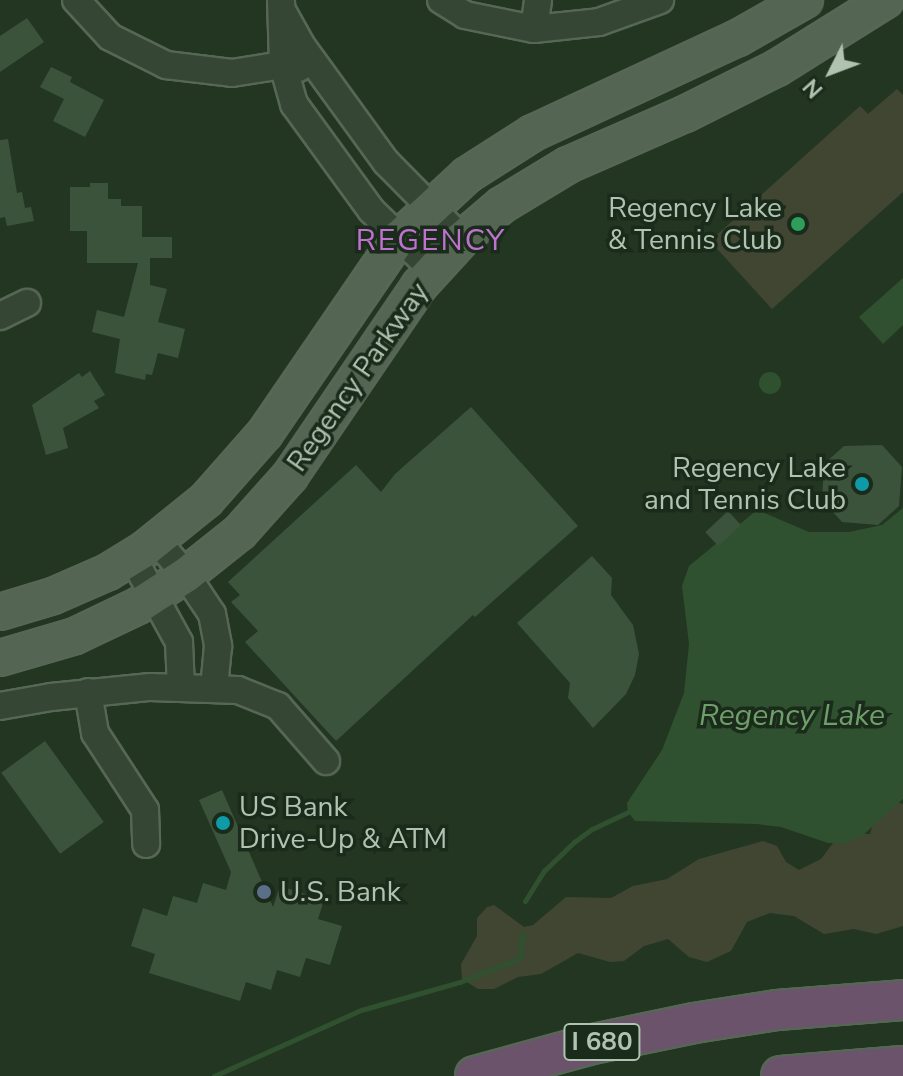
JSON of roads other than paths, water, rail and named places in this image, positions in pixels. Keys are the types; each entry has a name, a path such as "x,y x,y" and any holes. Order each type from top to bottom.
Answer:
{"highway":[{"name":"I 680","path":"475,1076 588,1045 694,1023 777,1010 903,1000"},
{"path":"781,1076 903,1066"}],"main road":[{"name":"Regency Parkway","path":"0,612 75,588 145,550 206,500 252,449 398,239 429,207 480,166 533,133 738,38 805,0"},
{"name":"Regency Parkway","path":"0,658 89,631 155,596 240,532 279,490 386,331 433,270 462,239 502,205 547,177 777,68 886,0"}],"street":[{"path":"76,0 110,37 144,57 189,70 241,71 283,65 301,68 327,82"},
{"path":"441,0 465,15 534,29 599,22 660,0"},
{"path":"534,29 538,0"},
{"path":"241,71 271,44 282,6"},
{"path":"282,6 283,65 294,104"},
{"path":"282,6 327,82 386,162 462,239"},
{"path":"241,71 266,81 294,104 360,197 398,239 433,270"},
{"path":"0,316 27,303"},
{"path":"145,550 186,575 208,605 216,628 214,688"},
{"path":"145,550 155,596 179,642 181,687"},
{"path":"0,706 88,692 181,687 243,691 272,702 326,761"},
{"path":"88,692 95,733 145,810 146,844"}],"water":[{"path":"903,278 903,325 883,344 859,317"},
{"path":"770,372 778,375 781,383 778,391 770,394 762,391 759,383 762,375"},
{"name":"Regency Lake","path":"903,508 903,799 862,836 845,843 828,843 781,827 757,824 635,821 628,812 627,803 662,750 684,693 689,644 682,586 689,566 757,510 809,532 849,532 882,525"}],"waterway":[{"path":"525,901 544,871 574,842 592,829 628,812"},
{"path":"214,1076 361,1010 460,982 520,958 522,933"}],"place":[{"name":"Regency Lake & Tennis Club","path":"798,224"},
{"name":"Regency Lake and Tennis Club","path":"862,484"},
{"name":"US Bank Drive-Up & ATM","path":"223,823"},
{"name":"U.S. Bank","path":"264,892"}],"district":[{"name":"REGENCY","path":"431,241"}]}
